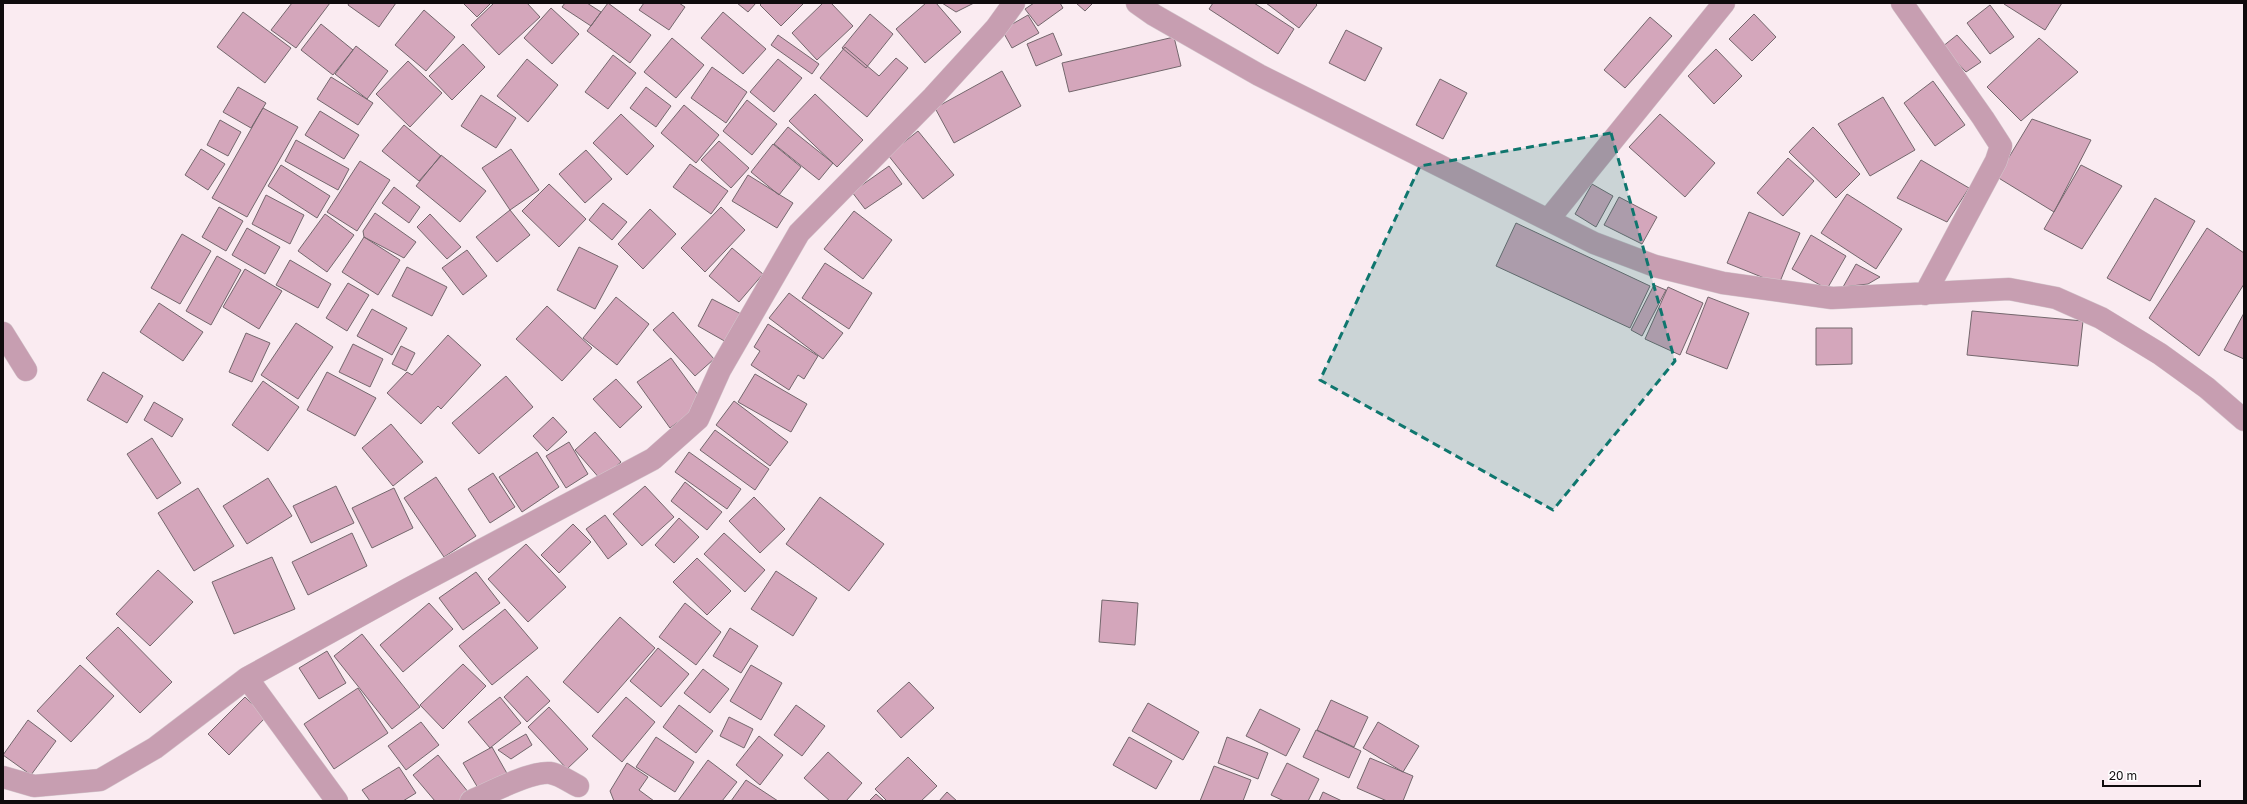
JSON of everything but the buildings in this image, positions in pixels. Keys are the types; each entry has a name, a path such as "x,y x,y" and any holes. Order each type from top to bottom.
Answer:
{"street":[{"path":"3,776 34,786 100,780 155,748 247,678 408,589 653,459 698,419 720,370 799,234 933,97 996,28 1014,3"},
{"path":"1137,3 1154,15 1260,75 1594,243 1655,266 1723,283 1832,298 2009,289 2056,298 2101,318 2160,354 2207,388 2244,420"},
{"path":"1548,220 1724,3"},
{"path":"1902,3 2001,146 1996,161 1926,294"},
{"path":"3,333 26,370"},
{"path":"247,678 337,801"},
{"path":"471,801 504,786 539,774 551,773 578,786"}],"highlighted area":[{"path":"1611,133 1675,361 1553,510 1320,380 1420,166"}]}
